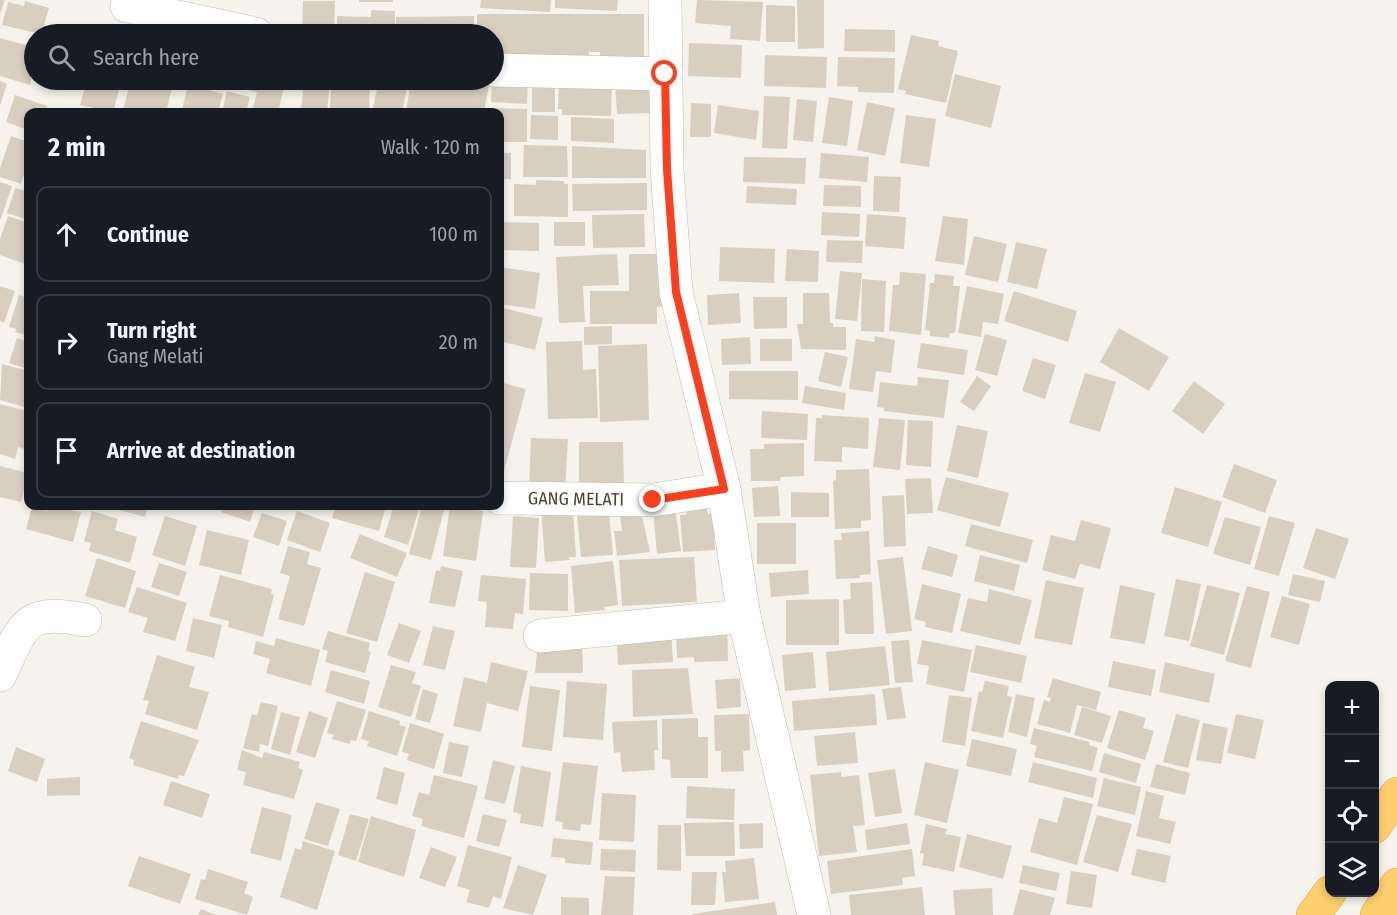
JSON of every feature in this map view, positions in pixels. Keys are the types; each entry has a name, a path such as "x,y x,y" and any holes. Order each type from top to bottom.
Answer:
{"highway":[{"path":"1379,820 1397,794"},
{"path":"1377,915 1397,885"},
{"path":"1313,915 1326,897"}],"street":[{"path":"665,0 667,169 676,292 724,489 744,616 814,915"},
{"path":"127,6 210,24"},
{"path":"504,70 665,74"},
{"name":"GANG MELATI","path":"504,498 653,500 724,489"},
{"path":"0,675 19,634 28,622 40,616 58,615 85,620"},
{"path":"540,636 744,616"}],"building":[{"path":"0,0 5,0 0,14"},
{"path":"359,0 393,0 393,2 359,2"},
{"path":"481,0 551,0 550,12 480,8"},
{"path":"555,0 618,0 617,11 555,8"},
{"path":"697,0 763,2 760,41 730,39 731,26 695,23"},
{"path":"797,0 824,0 824,48 798,49"},
{"path":"25,1 49,8 44,24 24,24 24,30 2,25 8,2 24,6"},
{"path":"303,1 335,1 334,24 302,24"},
{"path":"766,5 795,6 795,42 766,42"},
{"path":"371,10 395,11 395,24 337,24 337,16 371,17"},
{"path":"477,14 644,14 644,72 600,72 600,52 589,52 589,70 504,69 504,24 477,24"},
{"path":"474,16 474,24 396,24 396,17"},
{"path":"845,29 895,30 895,52 844,51"},
{"path":"911,35 939,41 938,46 958,51 946,103 905,94 906,91 898,89"},
{"path":"0,38 24,45 24,83 0,76"},
{"path":"689,43 742,45 741,78 688,76"},
{"path":"765,55 827,57 826,88 764,86"},
{"path":"838,57 895,58 894,93 858,92 858,87 837,86"},
{"path":"955,74 1001,86 991,128 945,116"},
{"path":"504,80 528,81 527,104 491,102 492,90 504,90"},
{"path":"532,80 555,80 555,112 532,112"},
{"path":"648,80 650,113 617,114 615,82"},
{"path":"0,81 7,84 0,106"},
{"path":"612,81 611,116 562,115 562,109 558,109 559,82"},
{"path":"84,90 119,90 114,108 80,105"},
{"path":"128,90 172,90 167,108 124,108"},
{"path":"187,90 209,90 223,94 219,108 182,108"},
{"path":"247,90 283,90 279,108 253,108 257,92"},
{"path":"303,90 329,90 327,108 301,108"},
{"path":"331,90 370,90 369,108 330,108"},
{"path":"377,90 407,90 403,108 373,108"},
{"path":"409,90 488,90 485,108 407,108"},
{"path":"227,91 250,97 247,108 223,108"},
{"path":"15,95 47,106 46,108 24,108 24,129 6,122"},
{"path":"764,96 790,97 787,149 762,148"},
{"path":"829,97 853,101 847,146 822,143"},
{"path":"797,99 817,101 813,142 793,140"},
{"path":"867,102 895,108 885,156 857,150"},
{"path":"691,103 711,104 711,137 690,137"},
{"path":"718,105 759,111 756,140 714,133"},
{"path":"504,108 527,109 527,142 504,142"},
{"path":"531,115 558,116 558,140 530,139"},
{"path":"906,115 936,119 929,167 900,163"},
{"path":"571,117 614,119 614,143 571,141"},
{"path":"11,136 24,141 24,175 21,184 0,177 0,168"},
{"path":"524,145 567,146 568,177 523,177"},
{"path":"572,146 646,150 646,178 572,178"},
{"path":"504,153 511,153 511,179 504,179"},
{"path":"821,153 869,157 867,182 819,178"},
{"path":"744,157 806,158 805,184 743,182"},
{"path":"874,176 901,177 899,212 873,211"},
{"path":"536,180 564,181 564,184 568,184 568,217 514,216 514,184 536,185"},
{"path":"0,182 12,186 0,221"},
{"path":"647,183 647,210 573,211 572,184"},
{"path":"824,185 861,186 861,207 823,206"},
{"path":"747,186 797,189 796,205 746,203"},
{"path":"15,188 24,191 24,219 7,213"},
{"path":"822,212 860,214 859,237 821,235"},
{"path":"644,214 645,247 593,248 592,215"},
{"path":"867,214 906,217 904,249 865,246"},
{"path":"8,216 24,222 24,264 0,255 0,239"},
{"path":"943,216 968,219 964,265 935,261"},
{"path":"504,222 539,223 539,251 504,250"},
{"path":"554,222 585,222 585,246 554,246"},
{"path":"974,236 1007,244 998,282 965,275"},
{"path":"827,240 863,241 862,263 826,262"},
{"path":"1016,242 1047,249 1037,289 1007,282"},
{"path":"720,247 775,249 774,283 719,281"},
{"path":"787,249 819,251 818,282 785,281"},
{"path":"617,254 619,285 583,286 585,322 559,323 556,257"},
{"path":"629,254 666,254 666,306 657,307 657,324 590,324 590,291 629,291"},
{"path":"504,268 540,273 535,309 504,305"},
{"path":"840,271 862,273 857,321 835,319"},
{"path":"900,272 926,274 921,335 889,331 893,285 899,285"},
{"path":"935,274 954,276 953,286 960,286 955,333 950,333 949,338 930,336 930,331 925,330 930,283 934,283"},
{"path":"862,279 886,281 884,332 861,331"},
{"path":"0,286 15,291 4,323 0,321"},
{"path":"967,286 1004,294 998,324 983,322 981,337 958,333"},
{"path":"1014,291 1077,311 1068,342 1004,321"},
{"path":"739,293 741,323 708,325 707,295"},
{"path":"803,293 829,293 830,323 833,323 833,327 846,327 846,350 801,349 797,324 803,324"},
{"path":"19,295 24,297 24,335 9,327"},
{"path":"753,297 787,297 787,328 754,329"},
{"path":"504,308 543,318 535,350 504,342"},
{"path":"612,326 612,344 584,345 584,327"},
{"path":"1119,328 1169,357 1149,391 1100,362"},
{"path":"985,334 1007,340 997,376 975,370"},
{"path":"875,336 895,340 891,373 876,371 873,392 849,389 856,339 874,342"},
{"path":"750,337 751,364 722,365 721,339"},
{"path":"17,338 24,341 24,368 9,363"},
{"path":"760,339 792,339 792,361 760,361"},
{"path":"582,341 583,370 596,369 598,418 548,419 546,342"},
{"path":"921,343 968,350 964,375 917,368"},
{"path":"647,344 649,420 600,422 598,346"},
{"path":"825,352 848,357 841,387 818,381"},
{"path":"1033,358 1056,365 1045,399 1022,391"},
{"path":"2,364 24,370 24,407 0,400"},
{"path":"729,371 798,371 798,400 729,399"},
{"path":"1085,373 1116,382 1100,432 1069,423"},
{"path":"977,376 991,386 974,411 960,402"},
{"path":"918,377 949,380 944,418 884,411 884,408 877,407 880,382 917,386"},
{"path":"1194,381 1225,404 1203,434 1172,411"},
{"path":"504,383 526,389 504,471"},
{"path":"805,386 846,393 844,410 802,403"},
{"path":"0,404 24,410 24,449 18,447 15,459 0,454"},
{"path":"762,411 808,414 807,440 761,438"},
{"path":"822,415 869,418 868,449 842,447 842,462 814,461 816,418 822,418"},
{"path":"879,418 905,420 900,470 873,467"},
{"path":"908,420 933,421 931,467 906,465"},
{"path":"957,425 988,431 978,478 947,471"},
{"path":"531,438 568,439 565,490 529,488"},
{"path":"579,442 623,442 624,489 579,490"},
{"path":"804,443 804,476 781,477 780,481 751,481 750,449 764,449 764,444"},
{"path":"1234,464 1277,480 1265,513 1222,497"},
{"path":"0,466 24,472 21,502 0,497"},
{"path":"869,469 871,520 861,521 861,528 835,529 833,481 836,480 836,470"},
{"path":"946,477 1009,493 1000,527 937,510"},
{"path":"931,478 933,513 907,514 905,479"},
{"path":"778,486 780,516 754,517 752,488"},
{"path":"1175,487 1222,502 1208,547 1161,533"},
{"path":"791,492 829,493 829,517 791,517"},
{"path":"904,495 906,546 884,547 882,496"},
{"path":"541,506 573,511 576,557 569,557 570,560 545,562"},
{"path":"675,507 681,551 657,554 653,510"},
{"path":"707,508 708,514 713,513 715,550 683,552 680,515 686,515 686,509"},
{"path":"31,510 81,512 73,542 26,529"},
{"path":"119,510 147,510 145,517"},
{"path":"222,510 254,510 250,522 221,512"},
{"path":"335,510 385,510 379,531 332,518"},
{"path":"393,510 419,510 408,545 384,537"},
{"path":"421,510 444,510 431,560 409,554"},
{"path":"449,510 483,511 476,561 443,556"},
{"path":"92,511 118,519 115,530 137,537 130,563 89,551 91,543 84,541"},
{"path":"297,511 330,523 320,552 287,540"},
{"path":"641,512 650,552 617,556 614,531 622,531 620,515"},
{"path":"262,513 287,521 279,546 253,537"},
{"path":"609,513 613,555 581,557 577,516"},
{"path":"165,516 197,526 185,566 152,555"},
{"path":"513,516 539,518 536,568 510,567"},
{"path":"1269,516 1295,523 1279,576 1254,569"},
{"path":"1225,517 1261,527 1250,565 1213,554"},
{"path":"1081,520 1111,528 1100,569 1080,564 1075,579 1042,570 1051,535 1075,541"},
{"path":"757,523 796,523 796,564 757,564"},
{"path":"971,524 1033,540 1027,563 965,546"},
{"path":"1316,528 1349,539 1335,579 1303,568"},
{"path":"207,530 249,540 241,575 199,565"},
{"path":"869,531 871,574 859,575 860,578 836,579 834,540 842,540 841,533"},
{"path":"360,534 407,553 397,577 350,558"},
{"path":"288,546 310,552 307,564 321,568 304,626 278,619 290,576 280,573"},
{"path":"928,546 958,555 952,577 921,569"},
{"path":"980,555 1020,565 1014,591 974,581"},
{"path":"694,557 697,602 622,606 619,560"},
{"path":"903,557 912,631 886,634 877,560"},
{"path":"97,558 136,571 125,608 85,596"},
{"path":"613,561 618,605 604,607 605,610 575,613 571,566"},
{"path":"159,563 187,572 179,596 151,587"},
{"path":"441,566 463,571 455,607 429,603 436,570 440,571"},
{"path":"808,570 809,594 771,597 769,573"},
{"path":"365,572 395,582 377,642 346,633"},
{"path":"530,573 568,574 568,611 529,610"},
{"path":"1293,574 1325,581 1320,602 1288,595"},
{"path":"220,575 272,589 271,594 274,595 263,637 228,627 229,621 209,616"},
{"path":"481,575 526,579 523,614 515,613 513,629 485,627 487,602 478,601"},
{"path":"1176,579 1201,584 1189,641 1164,636"},
{"path":"1046,580 1084,588 1072,645 1034,638"},
{"path":"872,582 874,634 845,634 843,600 851,599 850,583"},
{"path":"922,584 961,594 952,633 925,627 926,622 914,619"},
{"path":"1120,585 1155,593 1145,644 1110,638"},
{"path":"1207,585 1240,593 1224,655 1190,646"},
{"path":"1247,586 1270,592 1251,668 1225,661"},
{"path":"137,587 187,603 175,641 143,632 148,618 128,612"},
{"path":"989,589 1032,600 1020,645 960,631 968,598 987,602"},
{"path":"1282,596 1310,604 1299,645 1270,637"},
{"path":"839,599 839,645 786,645 786,600"},
{"path":"193,618 222,625 214,658 186,651"},
{"path":"727,621 728,661 694,662 694,657 677,658 676,629"},
{"path":"399,623 421,631 409,663 387,655"},
{"path":"433,626 455,631 445,670 423,665"},
{"path":"671,627 673,662 618,665 616,630"},
{"path":"328,631 370,643 368,651 371,652 365,673 325,662 328,651 322,649"},
{"path":"276,638 320,650 311,686 266,673 270,659 253,654 256,641 274,646"},
{"path":"909,640 913,682 895,683 891,641"},
{"path":"922,640 972,650 964,692 926,684 929,666 917,664"},
{"path":"582,641 583,673 535,673 538,642"},
{"path":"976,645 1027,656 1021,683 970,672"},
{"path":"885,646 890,685 829,691 826,652"},
{"path":"813,652 816,688 785,691 782,655"},
{"path":"157,655 195,667 189,687 209,692 197,730 145,714 149,701 143,700"},
{"path":"1113,661 1156,670 1151,696 1108,687"},
{"path":"491,662 528,671 518,711 487,703 481,732 453,726 464,677 487,683"},
{"path":"1165,662 1215,674 1209,703 1159,692"},
{"path":"391,665 416,672 412,683 421,686 411,717 378,707"},
{"path":"688,668 693,714 633,717 632,670"},
{"path":"331,670 370,681 364,704 325,692"},
{"path":"740,678 741,707 717,709 715,680"},
{"path":"1053,678 1101,692 1096,710 1077,705 1070,733 1037,724 1044,700 1050,702 1051,698 1047,697"},
{"path":"567,681 607,684 603,740 563,737"},
{"path":"985,681 1009,686 1007,696 1012,697 1003,738 971,731 979,691 982,692"},
{"path":"530,686 560,690 552,751 522,747"},
{"path":"901,687 906,718 887,720 882,689"},
{"path":"423,689 438,694 430,723 415,719"},
{"path":"875,694 877,725 794,731 792,701"},
{"path":"1016,694 1035,698 1027,737 1008,732"},
{"path":"949,695 972,698 965,746 942,742"},
{"path":"337,701 366,710 356,741 351,740 350,744 332,739 334,735 327,733"},
{"path":"261,702 278,706 268,746 260,744 259,752 243,748 252,714 257,716"},
{"path":"1082,707 1111,716 1102,743 1074,735"},
{"path":"1119,710 1146,718 1143,728 1154,731 1145,760 1107,748"},
{"path":"309,711 328,718 315,758 296,752"},
{"path":"369,711 400,721 399,725 406,727 397,756 367,746 369,741 361,739"},
{"path":"281,712 300,717 290,755 271,749"},
{"path":"749,714 750,750 743,751 744,771 721,772 721,751 715,751 714,715"},
{"path":"1176,714 1200,720 1188,768 1163,762"},
{"path":"1236,714 1264,720 1255,759 1227,753"},
{"path":"698,718 698,737 708,737 708,778 671,778 670,760 662,759 662,719"},
{"path":"657,720 658,750 654,750 655,770 622,772 620,752 614,753 612,722"},
{"path":"141,721 199,740 184,776 179,775 178,779 133,765 134,760 129,758"},
{"path":"410,723 444,734 434,769 407,760 409,754 402,752"},
{"path":"1203,723 1228,728 1221,764 1196,760"},
{"path":"1034,728 1090,742 1089,745 1098,748 1092,771 1034,757 1037,746 1030,744"},
{"path":"855,732 858,763 817,766 814,736"},
{"path":"972,739 1017,749 1011,776 966,766"},
{"path":"449,742 469,746 462,777 443,773"},
{"path":"16,747 45,759 37,782 8,771"},
{"path":"242,750 262,758 264,752 300,762 298,768 303,770 294,799 243,785 246,772 237,770"},
{"path":"1104,753 1141,764 1136,783 1099,772"},
{"path":"493,760 515,766 505,804 484,799"},
{"path":"563,762 598,766 591,825 581,824 580,831 562,829 563,822 555,821"},
{"path":"925,762 959,770 947,823 914,815"},
{"path":"1033,762 1097,778 1093,798 1028,782"},
{"path":"1156,764 1190,773 1185,795 1150,787"},
{"path":"521,766 551,772 543,827 520,823 521,814 513,812"},
{"path":"384,767 405,773 397,805 376,799"},
{"path":"895,769 902,813 875,817 868,773"},
{"path":"841,772 841,777 859,775 865,825 853,826 857,852 819,856 810,775"},
{"path":"434,775 478,786 464,838 421,826 423,819 412,816 419,792 429,795"},
{"path":"80,777 80,795 47,796 47,779"},
{"path":"1104,778 1141,787 1135,815 1097,806"},
{"path":"171,781 210,794 202,818 163,805"},
{"path":"687,786 735,789 734,820 686,818"},
{"path":"1146,791 1164,796 1159,818 1176,822 1170,844 1136,836"},
{"path":"602,793 636,795 634,842 599,840"},
{"path":"1064,797 1093,804 1077,865 1030,852 1039,818 1057,823"},
{"path":"316,802 340,809 328,846 304,839"},
{"path":"262,807 292,815 281,861 250,853"},
{"path":"350,814 369,819 356,861 338,855"},
{"path":"483,814 507,820 499,847 476,841"},
{"path":"1097,815 1132,824 1118,872 1083,862"},
{"path":"371,816 416,830 404,877 358,862"},
{"path":"734,822 735,856 686,856 684,823"},
{"path":"763,823 763,848 740,849 739,824"},
{"path":"907,823 910,844 867,850 865,830"},
{"path":"926,824 947,829 945,834 961,837 954,872 922,865 924,854 920,853"},
{"path":"658,825 681,825 681,871 657,870"},
{"path":"967,834 1012,846 1003,879 959,867"},
{"path":"553,838 593,842 591,865 565,863 565,858 551,857"},
{"path":"303,841 335,851 317,910 280,897 295,848 301,850"},
{"path":"468,845 512,857 501,899 493,896 489,908 466,902 470,890 457,886"},
{"path":"431,847 457,857 445,887 419,878"},
{"path":"601,849 636,850 635,872 600,870"},
{"path":"912,849 915,876 902,878 903,885 831,894 827,861"},
{"path":"1137,849 1171,856 1165,883 1131,875"},
{"path":"139,856 191,874 180,904 128,886"},
{"path":"754,858 759,899 725,902 722,872 726,872 725,861"},
{"path":"518,865 547,875 533,915 503,908"},
{"path":"1023,865 1060,873 1056,891 1019,883"},
{"path":"208,869 248,882 244,893 253,897 247,915 195,899 201,879 205,880"},
{"path":"1071,871 1097,875 1092,908 1066,904"},
{"path":"692,872 717,872 715,905 691,905"},
{"path":"605,876 635,877 633,915 601,915"},
{"path":"922,887 925,915 851,915 849,895"},
{"path":"992,888 993,915 955,915 953,890"},
{"path":"1020,889 1055,898 1050,915 1013,915"},
{"path":"561,897 589,898 589,915 561,915"},
{"path":"775,902 777,915 693,915 693,914"},
{"path":"201,909 215,915 198,915"}],"route":[{"path":"653,500 724,489 676,292 667,169 665,74"}]}
